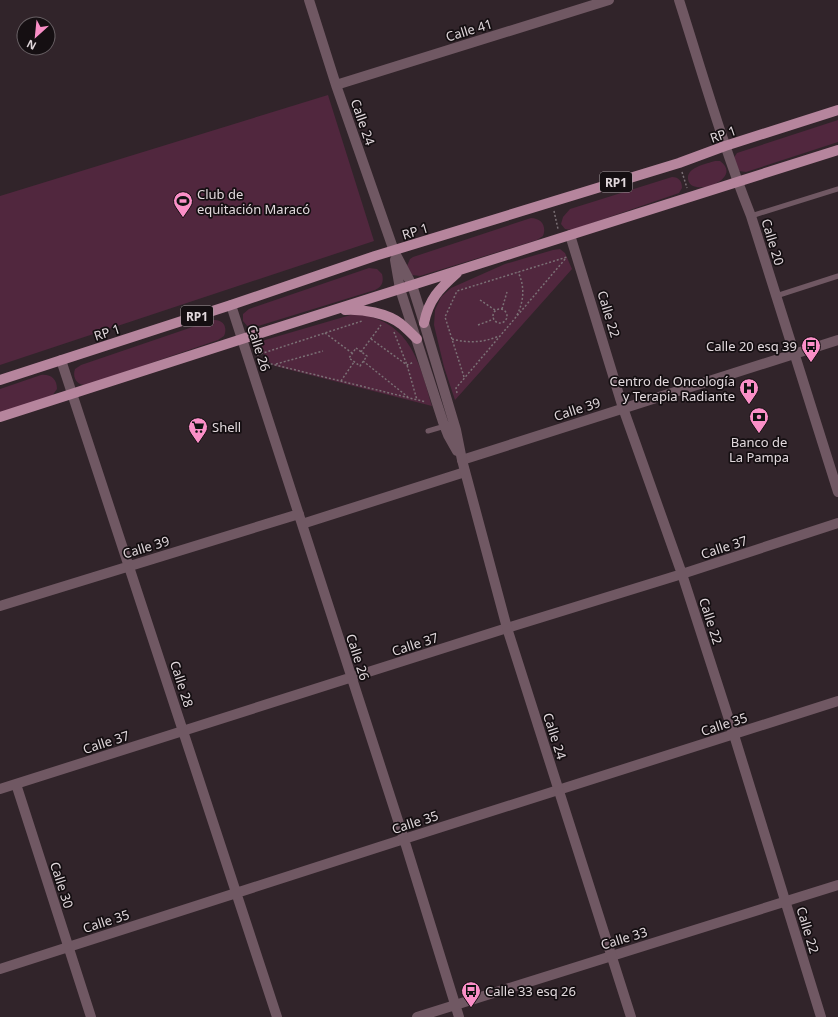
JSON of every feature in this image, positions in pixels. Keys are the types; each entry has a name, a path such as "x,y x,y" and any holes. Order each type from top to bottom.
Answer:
{"main road":[{"name":"RP 1","path":"0,380 231,305 375,256 679,163 725,146 838,110"},
{"path":"0,417 838,150"},
{"path":"424,323 431,300 442,286 459,270"},
{"path":"335,310 361,310 374,312 400,323 417,339"}],"street":[{"name":"Calle 24","path":"309,0 336,85 394,251 412,285 456,430 465,472 507,628 631,1017"},
{"name":"Calle 41","path":"336,85 609,0"},
{"name":"Calle 20","path":"679,0 725,146 737,182 751,216 838,492"},
{"name":"Calle 22","path":"566,237 682,574 734,734 821,1017"},
{"name":"Calle 24","path":"394,251 400,290 448,435 462,460"},
{"name":"Calle 26","path":"231,305 404,839 459,1017"},
{"name":"Calle 39","path":"462,460 838,340"},
{"name":"Calle 28","path":"61,360 235,894 277,1017"},
{"name":"Calle 39","path":"0,606 129,566 465,472"},
{"name":"Calle 37","path":"0,789 682,574 838,523"},
{"name":"Calle 35","path":"0,969 838,701"},
{"name":"Calle 30","path":"16,784 91,1017"},
{"name":"Calle 33","path":"417,1017 838,885"}],"lane":[{"path":"751,216 838,189"},
{"path":"776,296 838,276"},
{"path":"428,431 445,426"}],"path":[{"path":"679,163 690,197"},
{"path":"551,202 566,237"},
{"path":"464,377 445,317 457,291 572,255"},
{"path":"458,393 456,388 464,377 572,255"},
{"path":"514,320 522,304 523,295 522,284 518,272"},
{"path":"502,309 507,292"},
{"path":"480,300 495,310 502,309"},
{"path":"494,319 500,323 506,320 507,314 502,309"},
{"path":"494,319 493,314 495,310"},
{"path":"248,358 368,319"},
{"path":"478,324 494,319"},
{"path":"362,352 381,325 375,322"},
{"path":"394,330 407,365 417,400"},
{"path":"325,333 352,353"},
{"path":"452,339 463,342 479,342 487,341 500,336"},
{"path":"371,339 407,365"},
{"path":"356,348 367,356 360,366 349,358 352,353 356,348"},
{"path":"275,365 322,351"},
{"path":"248,358 430,403"},
{"path":"363,361 408,398"},
{"path":"341,381 354,362"}],"shaded area":[{"name":"Club de equitación Maracó","path":"328,95 374,241 0,365 0,196"},
{"path":"838,120 838,142 746,172 739,171 733,159 737,153"},
{"path":"715,161 720,161 726,168 726,174 721,180 706,187 691,185 688,179 689,175 694,169"},
{"path":"672,177 681,181 682,188 679,193 572,230 565,229 561,224 563,217 570,209"},
{"path":"531,218 538,219 544,226 543,236 537,240 420,276 412,275 407,266 410,259 413,257"},
{"path":"560,249 565,253 572,269 455,400 444,367 434,325 435,310 441,297 451,288 505,264"},
{"path":"369,268 377,269 382,274 382,284 375,290 255,327 248,327 243,321 243,314 249,309"},
{"path":"354,314 373,318 388,324 399,333 409,345 416,358 432,406 275,366 264,354 261,343 265,340"},
{"path":"213,320 222,322 225,327 224,336 218,340 87,385 80,384 76,381 74,372 75,369 81,365"},
{"path":"41,375 48,375 55,380 57,389 52,396 0,413 0,389"}],"place":[{"name":"Club de equitación Maracó","path":"183,218"},
{"name":"Calle 20 esq 39","path":"811,363"},
{"name":"Centro de Oncología y Terapia Radiante","path":"749,405"},
{"name":"Banco de La Pampa","path":"759,434"},
{"name":"Shell","path":"198,444"},
{"name":"Calle 33 esq 26","path":"471,1008"}]}
